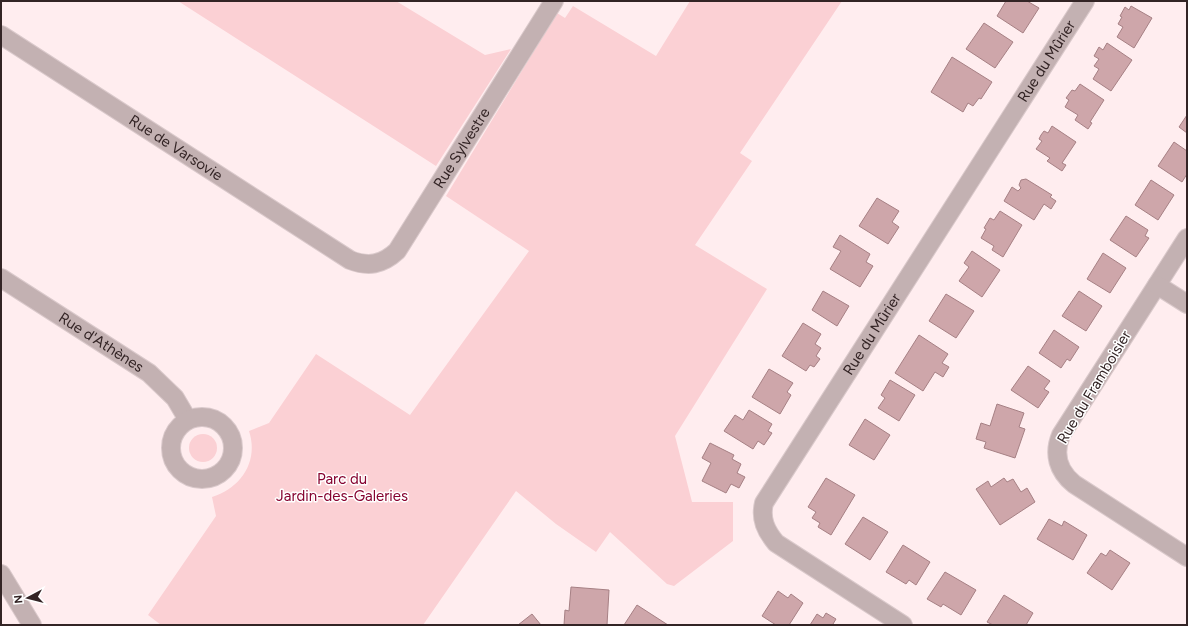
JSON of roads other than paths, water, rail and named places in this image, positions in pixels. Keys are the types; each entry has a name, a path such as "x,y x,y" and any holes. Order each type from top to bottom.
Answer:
{"street":[{"name":"Rue Sylvestre","path":"350,260 361,264 381,263 397,251 554,1"},
{"name":"Rue du Mûrier","path":"903,625 776,543 765,528 762,511 764,503 1085,1"},
{"name":"Rue de Varsovie","path":"1,35 350,260"},
{"name":"Rue du Framboisier","path":"1187,238 1062,435 1057,452 1061,470 1074,484 1187,557"},
{"name":"Rue d'Athènes","path":"1,278 149,373 175,398 188,420"},
{"path":"1157,285 1187,304"},
{"path":"1,574 32,625"}],"park label":[{"name":"Parc du Jardin-des-Galeries","path":"342,488"}]}
